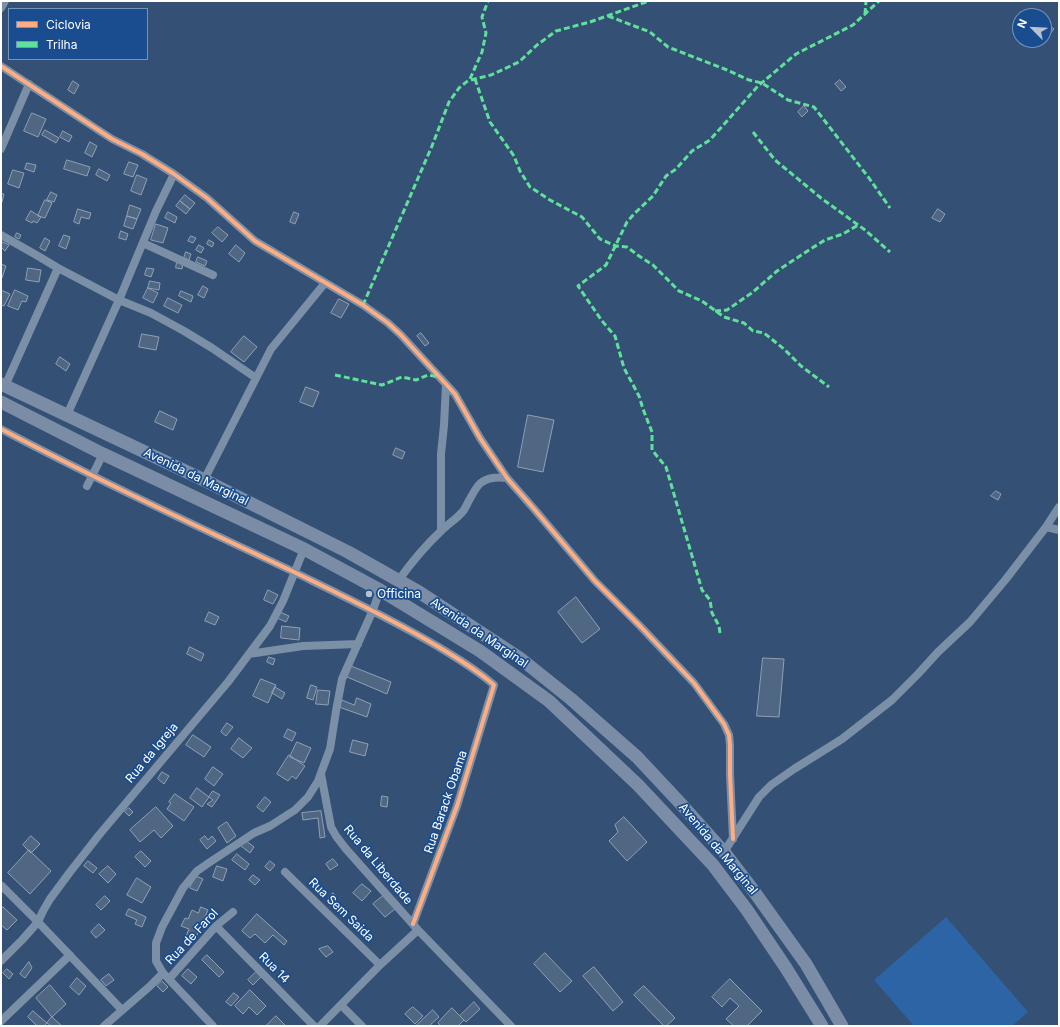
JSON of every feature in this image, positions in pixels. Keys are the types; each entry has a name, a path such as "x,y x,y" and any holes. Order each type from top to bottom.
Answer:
{"main road":[{"name":"Avenida da Marginal","path":"3,385 204,480 348,552 419,592 521,660 571,699 637,757 724,852 806,964 842,1026"},
{"name":"Avenida da Marginal","path":"1,402 103,454 304,549 380,590 480,651 550,701 638,785 713,865 747,910 786,968 822,1026"}],"street":[{"path":"1,8 5,1"},
{"path":"1,66 112,139 142,154 174,174 207,198 255,241 363,305 388,323 401,335 455,394 480,438 507,478 594,581 641,627 694,683 724,724 729,735 730,745 733,839"},
{"path":"1,149 29,84"},
{"path":"67,416 156,211 174,174"},
{"path":"1,235 118,300 151,313 184,330 256,378"},
{"path":"143,243 213,275"},
{"path":"3,385 58,268"},
{"path":"204,480 271,349 325,283"},
{"path":"441,531 441,454 446,385"},
{"path":"1,428 92,475 372,610"},
{"path":"87,486 103,454"},
{"path":"398,581 413,561 441,531 460,514 469,502 477,487 482,482 498,477 507,478"},
{"path":"724,852 759,797 771,785 842,739 892,700 938,652 970,622 1006,579 1046,527 1059,507"},
{"path":"1046,527 1059,530"},
{"name":"Rua da Igreja","path":"1,961 38,922 50,899 94,841 228,682 270,626 283,601 304,549"},
{"path":"213,1026 163,973 156,961 156,943 165,921 183,888 197,871 254,834 296,810 308,797 318,781 330,749 342,679 380,590"},
{"name":"Rua Barack Obama","path":"320,1026 416,927 457,806 494,685 484,676 422,637 372,610"},
{"path":"249,654 303,646 358,644"},
{"name":"Rua da Liberdade","path":"320,774 331,827 336,836 416,927 512,1026"},
{"name":"Rua Sem Saida","path":"284,872 380,965"},
{"path":"2,886 122,1010"},
{"name":"Rua de Farol","path":"169,979 216,926 232,912"},
{"name":"Rua 14","path":"216,926 314,1026"},
{"path":"1,1022 70,955"},
{"path":"104,1026 163,973"},
{"path":"341,1005 362,1026"}],"shaded area":[{"path":"946,917 1028,1012 1012,1026 914,1026 874,980"}],"building":[{"path":"840,80 846,87 841,91 835,84"},
{"path":"73,81 79,85 74,94 68,90"},
{"path":"804,106 808,111 802,117 798,112"},
{"path":"32,113 46,119 38,137 24,131"},
{"path":"45,130 59,138 56,143 42,135"},
{"path":"63,131 72,136 69,142 60,137"},
{"path":"90,142 97,146 92,157 85,153"},
{"path":"67,160 90,167 87,176 64,169"},
{"path":"129,162 138,165 133,177 124,174"},
{"path":"27,163 36,165 34,172 25,169"},
{"path":"99,169 110,175 107,181 96,175"},
{"path":"13,170 24,173 19,188 8,184"},
{"path":"137,175 147,179 141,195 131,191"},
{"path":"51,192 57,195 54,202 47,200"},
{"path":"1,193 4,194 2,202 1,201"},
{"path":"185,195 195,203 190,209 180,201"},
{"path":"45,200 52,203 45,218 38,216"},
{"path":"180,201 190,209 186,214 176,206"},
{"path":"130,205 141,209 137,219 127,216"},
{"path":"78,209 91,213 89,219 81,217 79,224 74,222"},
{"path":"938,209 945,214 940,222 932,218"},
{"path":"31,211 41,217 37,223 33,221 32,223 26,220"},
{"path":"168,212 177,217 175,223 165,218"},
{"path":"294,212 299,214 295,224 290,222"},
{"path":"127,216 137,219 133,229 124,226"},
{"path":"156,224 168,228 163,243 151,240"},
{"path":"218,227 228,235 222,242 212,233"},
{"path":"121,231 128,234 126,240 119,238"},
{"path":"17,233 21,235 19,239 15,237"},
{"path":"64,235 70,237 66,249 59,246"},
{"path":"191,236 196,238 193,243 188,241"},
{"path":"45,238 50,241 45,251 40,248"},
{"path":"209,240 214,243 212,247 207,244"},
{"path":"3,242 9,245 5,251 1,247"},
{"path":"199,245 204,248 201,253 196,250"},
{"path":"236,245 245,253 239,262 229,254"},
{"path":"186,252 191,254 189,260 184,258"},
{"path":"198,257 207,261 205,266 196,262"},
{"path":"177,262 183,263 182,269 176,268"},
{"path":"1,264 6,266 2,278 1,277"},
{"path":"28,268 41,270 39,282 26,280"},
{"path":"147,268 154,269 151,277 145,275"},
{"path":"150,281 160,283 159,290 148,288"},
{"path":"203,286 208,289 204,298 198,295"},
{"path":"148,288 158,293 153,303 143,298"},
{"path":"1,290 10,294 4,306 1,305"},
{"path":"15,290 28,296 26,302 22,301 18,310 8,306"},
{"path":"181,291 193,296 191,302 179,296"},
{"path":"168,298 182,305 178,313 164,306"},
{"path":"339,299 349,304 341,318 331,313"},
{"path":"421,333 429,343 425,346 417,336"},
{"path":"142,334 159,337 156,350 139,347"},
{"path":"244,336 257,347 244,362 231,352"},
{"path":"60,357 70,364 66,371 56,364"},
{"path":"306,387 319,392 313,407 300,402"},
{"path":"160,411 177,419 173,430 155,422"},
{"path":"528,415 554,420 543,472 518,467"},
{"path":"396,448 405,452 402,459 393,455"},
{"path":"996,491 1001,494 998,500 991,496"},
{"path":"268,590 278,595 273,604 264,600"},
{"path":"576,597 600,629 582,643 558,612"},
{"path":"209,612 219,617 215,625 205,621"},
{"path":"280,612 289,616 286,622 277,618"},
{"path":"282,626 300,628 299,640 281,638"},
{"path":"190,647 204,654 201,661 187,654"},
{"path":"269,657 275,659 273,665 267,662"},
{"path":"763,658 784,659 779,717 757,716"},
{"path":"351,666 391,682 387,694 347,677"},
{"path":"261,679 276,685 268,703 253,696"},
{"path":"311,685 317,687 313,700 307,698"},
{"path":"275,687 285,693 282,699 272,693"},
{"path":"318,690 330,691 328,705 316,704"},
{"path":"357,698 371,704 367,717 339,707 342,700 354,705"},
{"path":"227,723 233,727 226,736 221,732"},
{"path":"288,729 296,733 292,741 284,737"},
{"path":"193,735 211,747 204,757 186,745"},
{"path":"239,738 252,748 243,758 231,749"},
{"path":"353,740 368,744 365,756 350,752"},
{"path":"297,742 311,748 304,763 290,757"},
{"path":"289,755 305,766 296,779 292,776 288,781 277,774"},
{"path":"213,767 223,774 214,786 205,779"},
{"path":"162,772 169,776 164,784 158,779"},
{"path":"197,788 209,797 202,807 190,798"},
{"path":"213,791 220,795 212,807 207,804 213,800 209,797"},
{"path":"175,794 194,807 184,821 167,809 171,803 169,802"},
{"path":"382,796 388,797 387,807 381,806"},
{"path":"265,797 271,802 263,812 257,807"},
{"path":"156,807 173,826 161,838 154,830 140,842 130,830"},
{"path":"129,808 133,812 129,816 125,812"},
{"path":"321,811 325,837 320,838 318,818 303,820 302,813"},
{"path":"624,817 647,842 627,861 609,841 618,832 615,825"},
{"path":"227,822 236,836 227,843 218,828"},
{"path":"31,836 40,844 31,853 23,845"},
{"path":"205,836 208,840 212,836 216,841 207,849 200,840"},
{"path":"245,840 254,847 250,853 241,846"},
{"path":"29,850 51,871 30,894 8,873"},
{"path":"141,851 151,861 145,867 135,857"},
{"path":"237,854 249,864 245,870 232,860"},
{"path":"333,859 338,865 330,870 326,864"},
{"path":"88,861 97,868 93,873 84,866"},
{"path":"270,861 275,865 270,871 265,867"},
{"path":"108,866 116,874 108,883 99,874"},
{"path":"217,866 227,869 223,881 213,877"},
{"path":"253,875 260,880 255,885 249,880"},
{"path":"196,876 203,879 197,891 190,888"},
{"path":"137,878 151,887 142,903 127,895"},
{"path":"362,884 371,891 362,901 353,893"},
{"path":"333,893 337,897 331,904 327,900"},
{"path":"105,896 110,901 101,910 96,905"},
{"path":"383,896 395,909 385,917 373,904"},
{"path":"3,907 17,920 7,930 1,925 1,910"},
{"path":"201,907 208,910 195,940 186,936 189,929 181,926 185,918 188,919 192,910 198,913"},
{"path":"129,909 146,917 142,927 135,924 137,920 126,915"},
{"path":"257,914 287,941 284,945 273,935 265,943 255,934 250,938 242,931"},
{"path":"99,924 105,930 96,938 91,932"},
{"path":"328,946 333,952 326,957 319,949"},
{"path":"545,953 572,981 560,992 534,964"},
{"path":"207,955 224,972 219,977 202,960"},
{"path":"29,962 32,968 25,978 20,974"},
{"path":"594,967 623,1002 613,1011 583,976"},
{"path":"7,969 13,974 9,979 3,973"},
{"path":"188,969 197,977 191,984 182,976"},
{"path":"256,972 261,977 253,985 248,980"},
{"path":"109,974 114,980 106,986 101,980"},
{"path":"77,978 86,986 79,995 70,987"},
{"path":"730,979 762,1011 747,1026 734,1026 726,1019 739,1006 730,998 722,1007 712,997"},
{"path":"162,981 168,987 163,992 157,986"},
{"path":"50,985 66,1004 52,1017 36,998"},
{"path":"644,986 675,1018 666,1026 664,1026 634,995"},
{"path":"250,990 266,1006 257,1015 249,1007 243,1014 235,1006"},
{"path":"234,993 239,997 231,1006 226,1002"},
{"path":"474,1002 480,1009 466,1022 460,1016"},
{"path":"413,1007 423,1016 415,1024 405,1014"},
{"path":"452,1008 464,1020 458,1026 441,1026 438,1023"},
{"path":"433,1010 439,1017 429,1026 416,1026"},
{"path":"33,1011 47,1023 44,1026 37,1026 28,1017"},
{"path":"276,1016 286,1026 266,1026"},
{"path":"52,1017 62,1026 51,1026 47,1023"}],"marked path":[{"path":"363,305 432,146 449,102 459,88 470,79 482,52 486,33 482,17 488,1"},
{"path":"471,80 491,75 519,62 537,45 556,31 590,22 649,1"},
{"path":"865,14 866,1"},
{"path":"720,633 719,626 712,613 710,600 702,590 666,467 652,450 652,432 639,396 624,368 615,336 602,321 578,286 606,265 627,222 653,196 666,176 676,169 692,151 710,140 758,86 796,54 853,25 879,1"},
{"path":"608,16 650,32 668,47 749,80 762,83 788,100 814,107 869,178 890,208"},
{"path":"475,79 490,122 514,156 520,171 530,187 550,200 582,217 600,239 616,246 627,247 653,265 679,291 702,301 724,317 744,323 753,331 764,333 784,349 801,366 829,387"},
{"path":"753,132 775,160 821,198 865,230 890,252"},
{"path":"715,311 727,310 753,292 777,271 809,250 825,240 843,234 858,225"},
{"path":"335,375 382,385 402,377 416,380 428,375 439,377"}],"cycle path":[{"path":"1,66 112,139 142,154 174,174 207,198 255,241 363,305 388,323 401,335 455,394 480,438 507,478 595,581 694,683 724,724 729,735 730,745 733,839"},
{"path":"1,429 109,484 383,616 452,655 474,669 494,685 457,806 413,924"}],"place":[{"name":"Officina","path":"369,594"}]}
